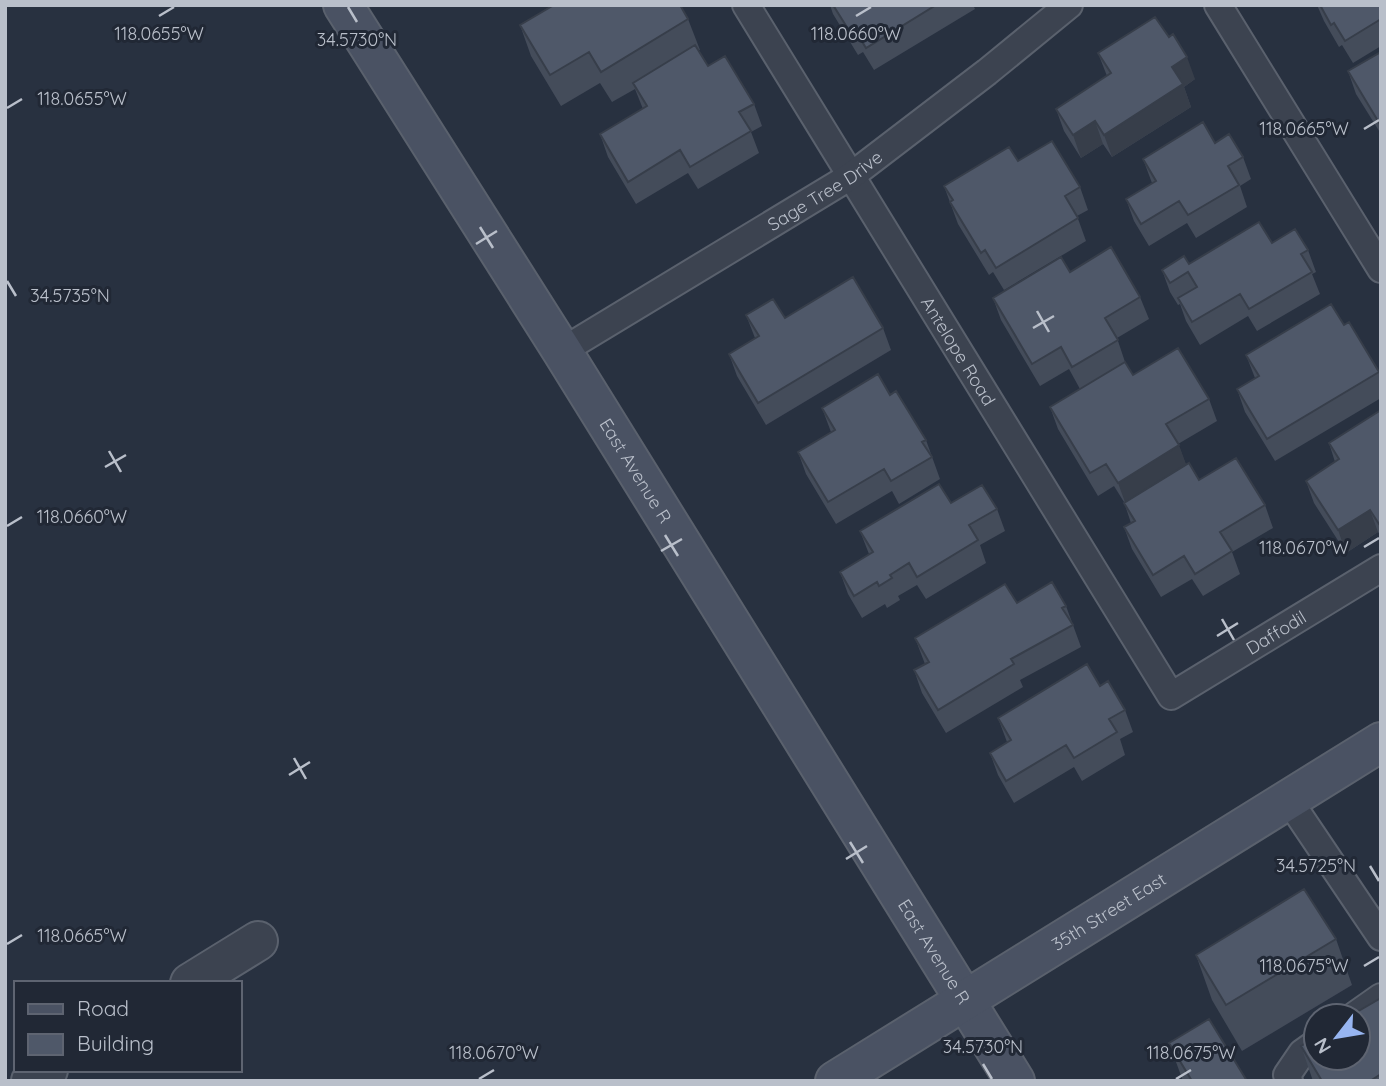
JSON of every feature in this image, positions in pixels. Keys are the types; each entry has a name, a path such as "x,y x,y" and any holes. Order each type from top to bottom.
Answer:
{"main road":[{"name":"East Avenue R","path":"343,5 562,351 1015,1081"},
{"name":"35th Street East","path":"835,1081 1381,742"}],"street":[{"path":"193,981 258,941"}],"lane":[{"name":"Antelope Road","path":"746,5 1171,696"},
{"name":"Sage Tree Drive","path":"562,351 851,176 987,72 1069,5"},
{"path":"1218,5 1381,269"},
{"name":"Daffodil","path":"1171,696 1381,568"},
{"path":"1287,799 1381,937"},
{"path":"1289,1081 1287,1075 1302,1054"}],"building":[{"path":"554,5 680,5 688,19 601,72 589,52 550,75 520,25"},
{"path":"833,5 936,5 866,48 855,30 850,32"},
{"path":"1320,5 1381,5 1381,19 1345,41 1334,23 1331,25"},
{"path":"1155,17 1169,37 1173,34 1187,57 1172,67 1183,84 1104,135 1095,121 1073,135 1056,109 1111,73 1098,53"},
{"path":"695,45 708,66 725,56 754,104 739,112 751,131 690,167 680,150 628,182 600,134 647,106 633,83"},
{"path":"1381,52 1381,126 1348,71"},
{"path":"1203,122 1215,143 1229,134 1243,157 1228,166 1239,185 1188,215 1179,201 1141,224 1126,199 1156,181 1143,159"},
{"path":"1052,141 1080,187 1065,196 1078,218 996,268 985,250 981,253 950,202 953,200 944,186 1009,147 1018,161"},
{"path":"1259,222 1272,243 1295,229 1308,250 1301,254 1312,272 1249,309 1240,294 1192,322 1178,298 1197,287 1188,272 1170,283 1162,270 1184,256 1189,264"},
{"path":"1111,247 1140,297 1105,318 1118,340 1072,367 1061,347 1032,364 993,298 1061,257 1070,272"},
{"path":"853,277 883,328 758,403 729,354 759,336 746,315 773,299 785,318"},
{"path":"1331,304 1344,325 1349,322 1379,372 1267,439 1237,389 1259,376 1246,355"},
{"path":"1178,348 1209,399 1166,424 1179,445 1118,483 1106,464 1090,473 1050,407 1125,362 1133,375"},
{"path":"878,374 890,395 896,391 926,440 922,442 932,457 891,481 884,469 828,502 798,452 835,430 822,408"},
{"path":"1381,410 1381,523 1379,524 1370,510 1338,530 1306,481 1339,459 1329,443"},
{"path":"1236,458 1265,505 1220,532 1232,551 1195,574 1184,556 1153,575 1124,527 1135,521 1124,503 1189,463 1199,480"},
{"path":"939,484 951,503 982,485 997,509 969,525 978,540 917,577 909,563 879,586 877,582 854,596 840,572 873,552 860,531"},
{"path":"1052,582 1066,606 1062,608 1073,625 1011,659 1014,664 938,710 914,670 929,662 915,638 1005,584 1017,603"},
{"path":"1087,664 1100,686 1108,681 1125,710 1109,719 1117,732 1074,758 1066,745 1006,781 990,753 1011,740 998,718"},
{"path":"1304,889 1336,939 1226,1005 1196,955"},
{"path":"1381,998 1381,1074 1370,1081 1322,1081 1317,1072 1372,1072 1372,1003"},
{"path":"1209,1019 1247,1081 1192,1081 1169,1043"}]}
